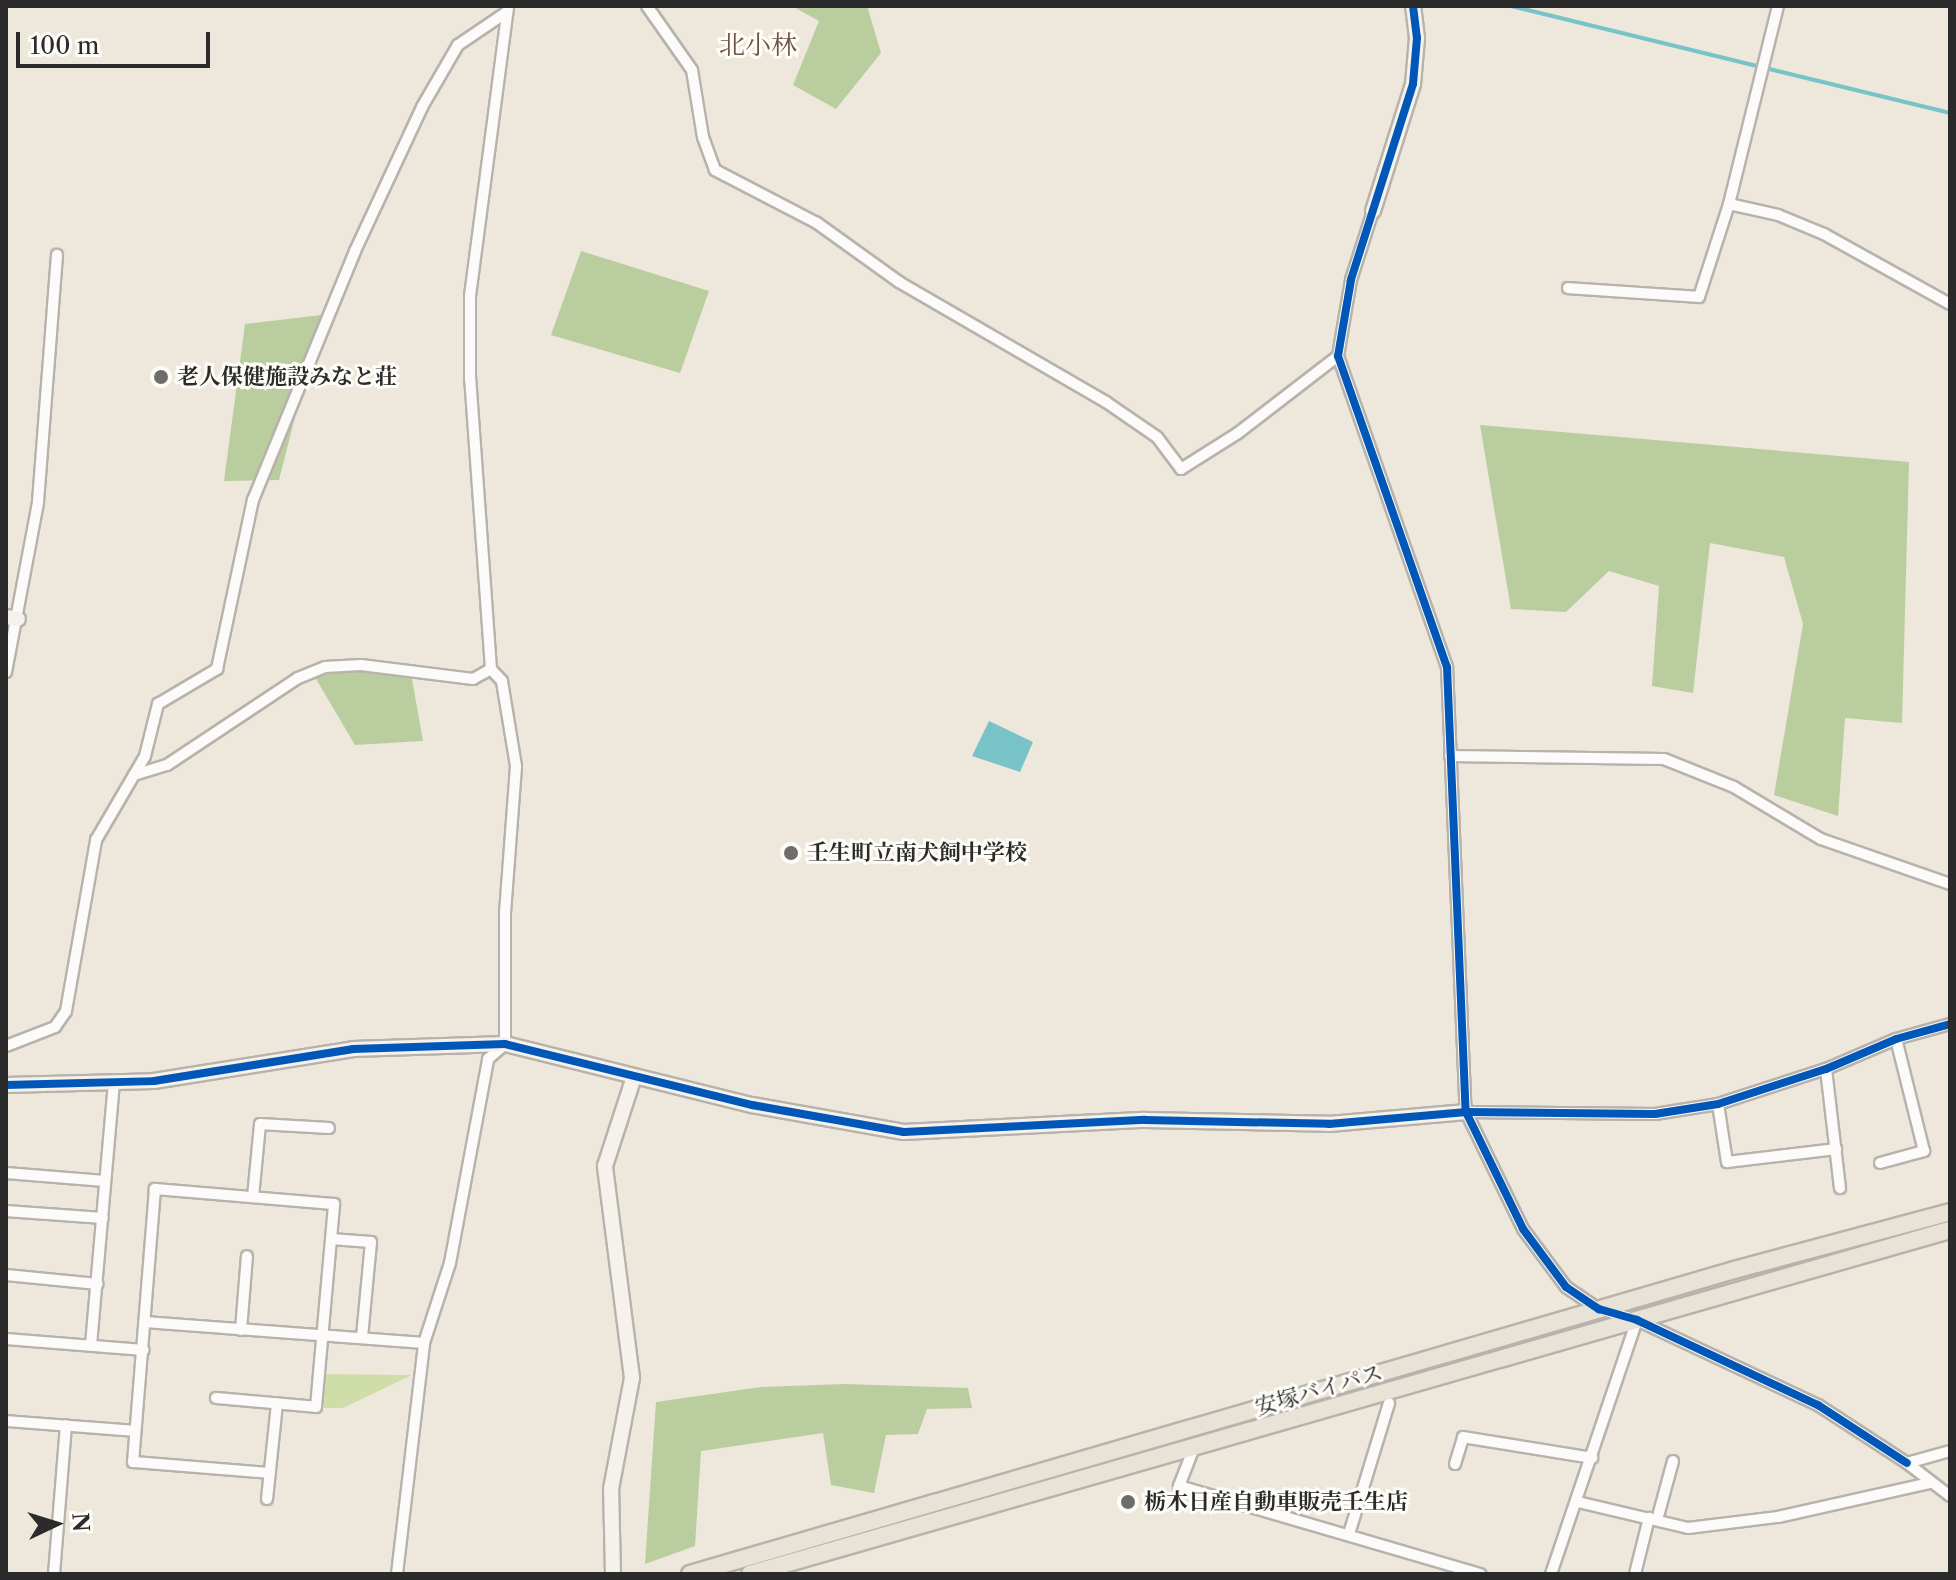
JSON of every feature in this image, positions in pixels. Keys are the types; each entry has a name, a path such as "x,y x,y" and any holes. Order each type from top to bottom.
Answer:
{"main road":[{"name":"安塚バイパス","path":"690,1574 1599,1309 1950,1212"},
{"name":"安塚バイパス","path":"750,1574 1196,1443 1950,1230"}],"street":[{"path":"647,6 692,70 703,137 715,170 817,223 899,282 1106,402 1157,437 1181,469 1238,433 1338,356"},
{"path":"1413,6 1417,38 1413,84 1351,280 1338,356 1445,658 1466,1112 1523,1229 1566,1287 1599,1309 1637,1320 1818,1405 1907,1463 1930,1483 1947,1491"},
{"path":"1568,288 1699,297 1729,204 1778,6"},
{"path":"397,1574 424,1343 450,1263 488,1059 505,1044 505,913 516,766 502,681 491,669 470,379 470,296 507,9"},
{"path":"6,1046 55,1027 66,1011 96,840 134,775 158,704 217,669 253,500 355,251 422,107 458,45 507,9"},
{"path":"1729,204 1778,215 1824,234 1950,304"},
{"path":"6,672 12,618 38,502 57,255"},
{"path":"134,775 167,765 298,678 325,667 361,665 473,679 491,669"},
{"path":"1450,756 1664,759 1734,787 1821,839 1950,884"},
{"path":"6,1085 114,1084 380,1047 505,1044 830,1122 904,1132 1132,1120 1329,1124 1466,1112 1655,1114 1718,1104 1826,1069 1896,1039 1950,1024"},
{"path":"1880,1163 1924,1151 1896,1039"},
{"path":"1826,1069 1840,1188"},
{"path":"613,1574 611,1489 631,1365 605,1166 609,1142 634,1077"},
{"path":"91,1345 114,1084"},
{"path":"1718,1104 1727,1162 1836,1149"},
{"path":"253,1197 260,1124 329,1128"},
{"path":"6,1173 105,1181"},
{"path":"216,1398 316,1407 334,1204 155,1189 133,1462 270,1473"},
{"path":"6,1211 103,1218"},
{"path":"331,1239 371,1242 362,1338"},
{"path":"241,1330 247,1256"},
{"path":"6,1275 98,1284"},
{"path":"1551,1574 1578,1502 1637,1320"},
{"path":"145,1322 424,1343"},
{"path":"6,1339 144,1350"},
{"path":"1349,1534 1389,1403"},
{"path":"267,1499 277,1404"},
{"path":"6,1421 135,1431"},
{"path":"54,1574 66,1425"},
{"path":"1455,1464 1463,1437 1592,1458"},
{"path":"1196,1443 1179,1486 1349,1534 1449,1570 1480,1574"},
{"path":"1907,1463 1950,1451"},
{"path":"1635,1574 1673,1461"},
{"path":"1578,1502 1688,1528 1778,1517 1930,1483"}],"green space":[{"path":"792,6 867,6 881,53 836,109 793,85 819,21"},
{"path":"581,251 709,291 680,373 551,335"},
{"path":"321,315 279,480 224,481 245,324"},
{"path":"1480,425 1909,462 1902,723 1845,718 1838,816 1774,795 1803,624 1784,557 1710,543 1693,693 1652,686 1659,586 1609,571 1566,612 1511,609"},
{"path":"309,667 410,668 423,741 355,745"},
{"path":"325,1374 412,1375 343,1408 324,1408"},
{"path":"845,1384 968,1388 972,1408 927,1409 918,1434 886,1435 874,1493 831,1485 823,1433 701,1451 695,1546 645,1564 656,1402 761,1387"}],"water":[{"path":"989,721 1033,742 1020,772 972,756"}],"waterway":[{"path":"1511,6 1950,113"}],"cycle path":[{"path":"1413,6 1417,38 1413,84 1351,280 1338,356 1447,667 1466,1112 1523,1229 1566,1287 1599,1309 1637,1320 1818,1405 1907,1463"},
{"path":"6,1085 154,1081 353,1049 505,1044 752,1105 904,1132 1145,1120 1329,1124 1466,1112 1655,1114 1718,1104 1826,1069 1896,1039 1950,1024"}],"place":[{"name":"老人保健施設みなと荘","path":"161,377"},
{"name":"壬生町立南犬飼中学校","path":"791,853"},
{"name":"栃木日産自動車販売壬生店","path":"1128,1502"}],"district":[{"name":"北小林","path":"758,46"}]}
